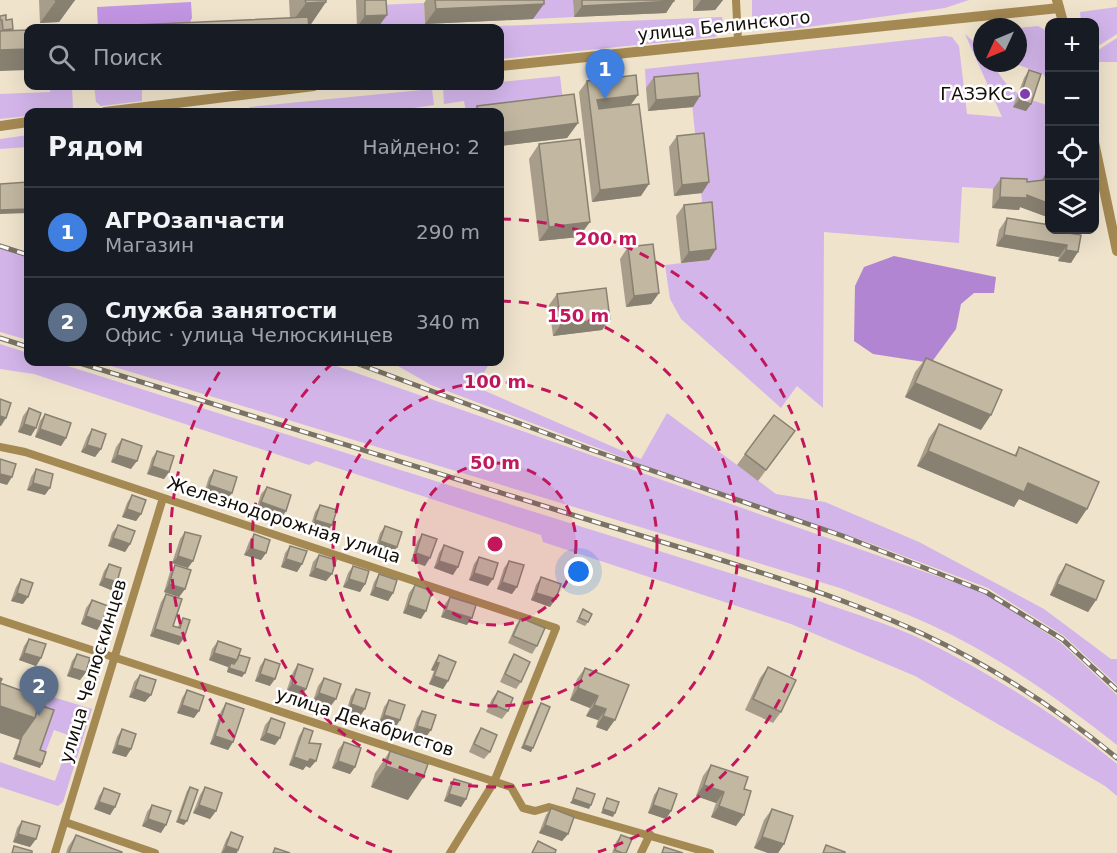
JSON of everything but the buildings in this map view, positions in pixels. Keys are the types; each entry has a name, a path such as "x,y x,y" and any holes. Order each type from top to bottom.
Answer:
{"street":[{"path":"736,0 738,41"},
{"name":"улица Белинского","path":"504,66 1058,4"},
{"path":"137,108 282,90"},
{"path":"0,126 24,123"},
{"path":"1099,162 1117,251"},
{"name":"Железнодорожная улица","path":"0,447 164,498 556,628 494,782"},
{"name":"улица Челюскинцев","path":"55,853 164,498"},
{"name":"улица Декабристов","path":"0,620 511,787 523,808 535,812 549,807 710,853"},
{"path":"450,853 494,782"},
{"path":"64,822 155,853"},
{"path":"641,853 650,834"}],"shaded area":[{"path":"533,0 573,0 574,17 533,19"},
{"path":"752,0 969,0 945,8 786,30 768,27 756,20 752,16"},
{"path":"191,2 192,18 189,24 98,24 97,7"},
{"path":"424,3 425,24 379,24 378,5"},
{"path":"1117,7 1117,34 1099,45 1099,18 1081,18 1080,12"},
{"path":"722,17 724,29 715,37 504,59 504,26"},
{"path":"1038,26 1045,30 1045,78 1043,74 1027,68 1027,27"},
{"path":"965,34 973,41 973,52"},
{"path":"945,36 952,37 959,46 967,114 1002,117 982,72 998,72 1015,92 1045,104 1045,187 1019,190 962,187 959,243 824,232 823,408 797,386 781,408 681,319 670,299 665,265 708,260 690,84 646,88 645,69"},
{"path":"1117,38 1117,62 1099,62 1099,49"},
{"path":"560,76 564,109 504,111 504,108 465,108 464,101 444,104 443,90 504,90 504,82"},
{"path":"50,90 72,90 73,108 24,108 24,116 0,119 0,94 50,92"},
{"path":"94,90 142,90 142,101 101,106 96,102"},
{"path":"422,90 432,90 434,105 413,108 250,107"},
{"path":"24,136 24,147 0,149 0,139"},
{"path":"0,247 24,256 24,339 0,332"},
{"path":"894,256 996,277 994,293 974,293 961,304 956,329 931,363 873,354 854,341 855,286 864,267"},
{"path":"0,344 24,352 24,366 68,366 819,601 898,629 949,653 999,682 1095,746 1117,764 1117,796 1105,786 915,676 791,624 543,542 541,535 316,461 309,465 34,374 0,369"},
{"path":"111,366 336,366 985,593 1060,642 1117,695 1117,745 1050,695 979,650 929,624 840,588"},
{"path":"398,366 488,366 476,387 641,459 667,413 776,494 825,502 919,542 1044,609 1111,659 1117,659 1117,685 1064,636 988,588 872,544 643,465 431,385"},
{"path":"27,689 92,709 63,802 58,806 0,787 0,762 55,781 62,762 66,763 74,737 54,730 44,756 38,754 38,709 41,700 25,694"}],"railway":[{"path":"0,246 24,254"},
{"path":"0,338 24,346"},
{"path":"89,366 743,567 879,615 923,634 999,675 1048,706 1117,758"},
{"path":"364,366 589,449 843,536 986,592 1062,639 1117,690"}],"place":[{"name":"ГАЗЭКС","path":"1025,94"},
{"name":"АГРОзапчасти","path":"605,99"},
{"name":"Служба занятости","path":"39,716"}]}
